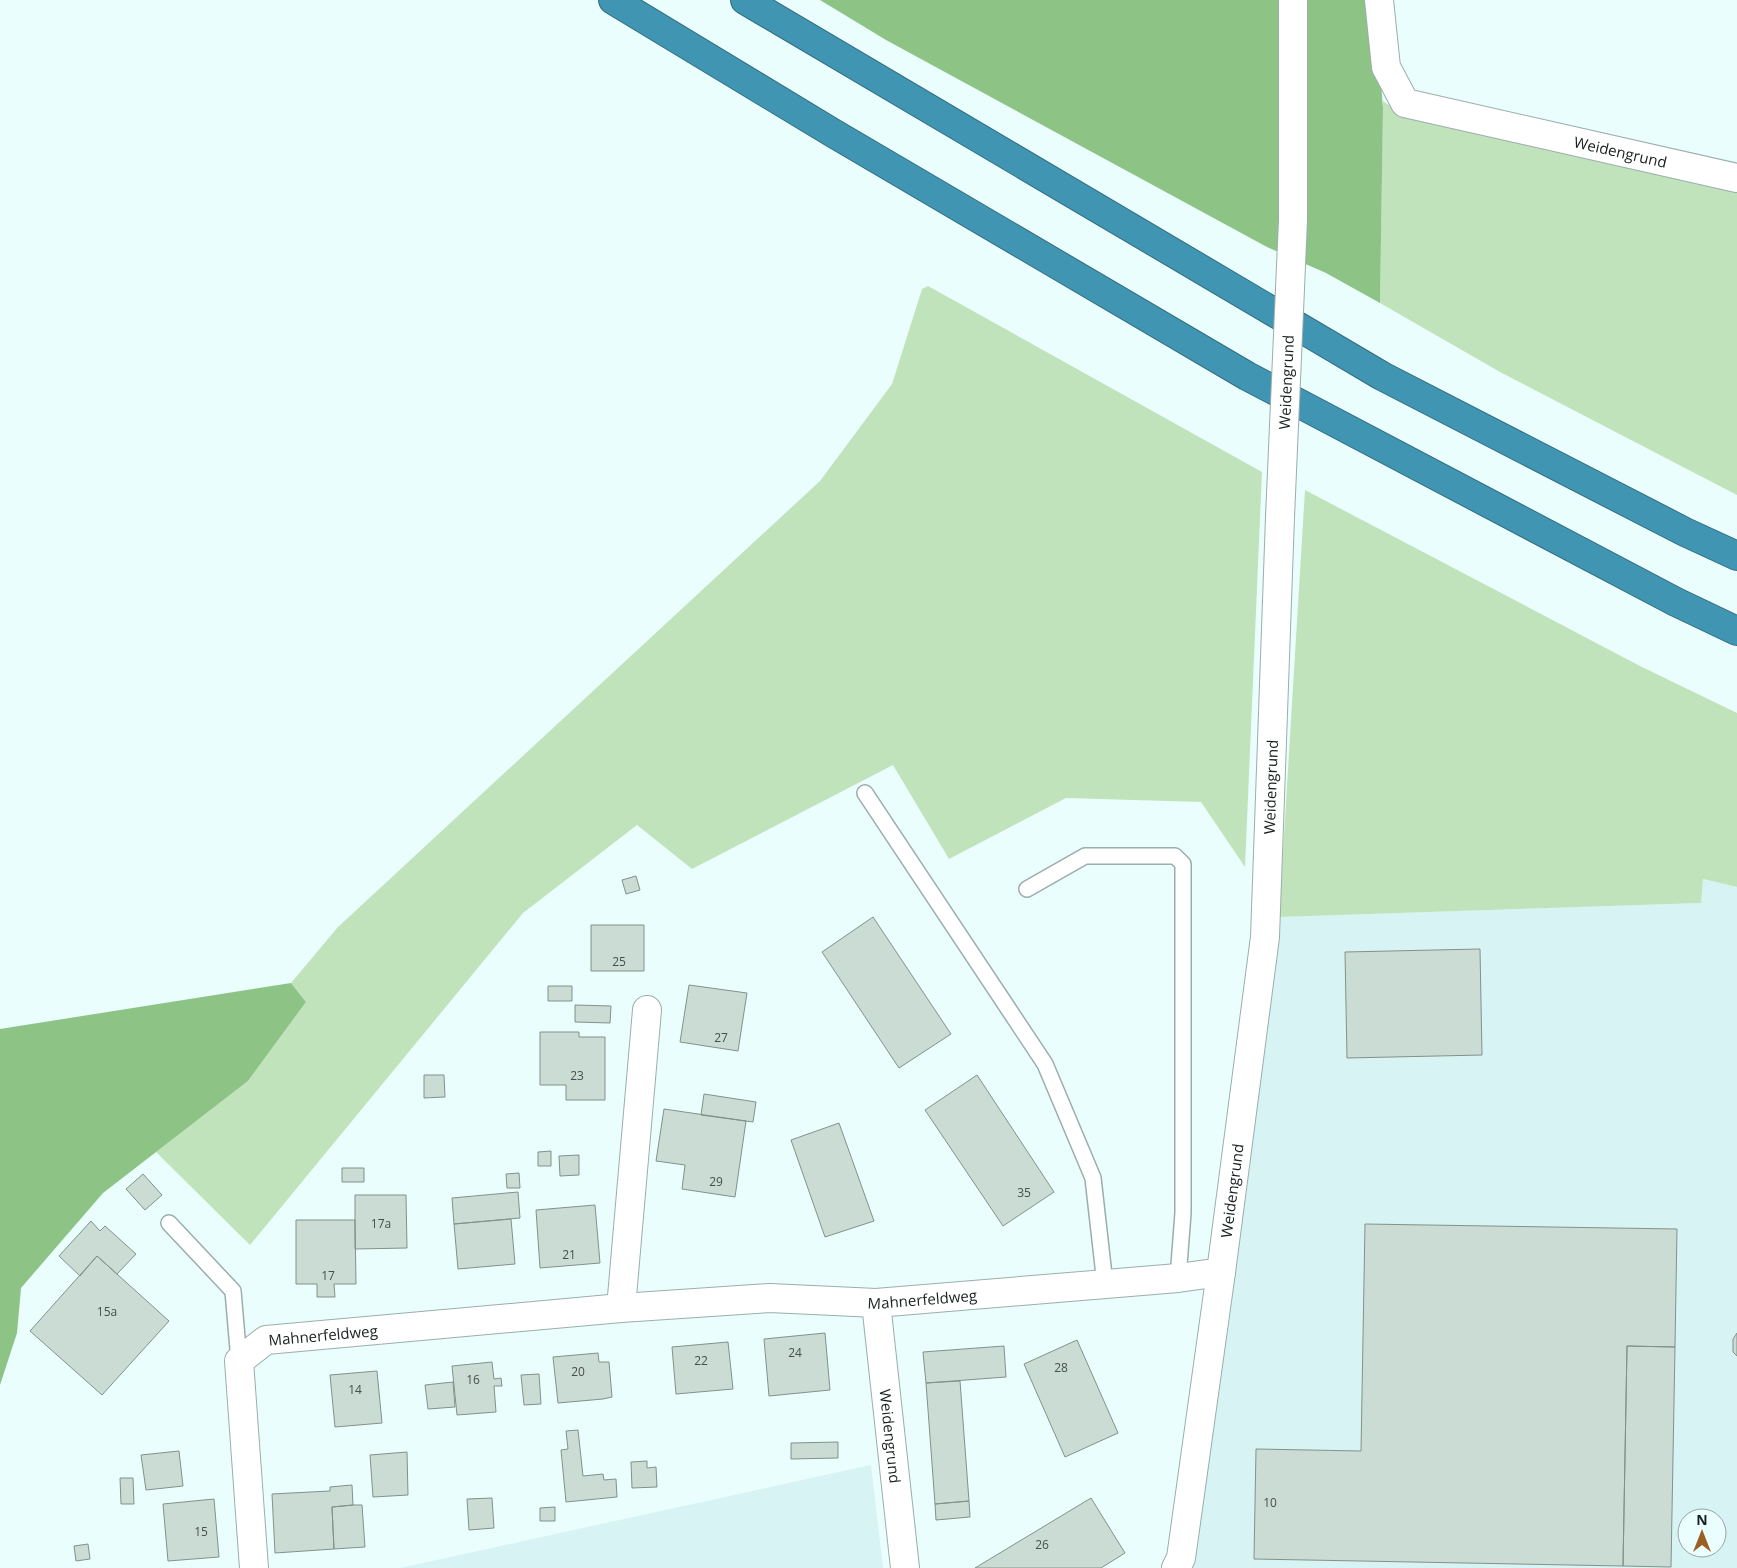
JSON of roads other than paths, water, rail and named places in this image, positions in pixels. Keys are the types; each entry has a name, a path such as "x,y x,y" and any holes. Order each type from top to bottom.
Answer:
{"highway":[{"path":"613,0 841,138 1247,376 1676,602 1737,631"},
{"path":"745,0 1382,376 1685,532 1737,556"}],"street":[{"name":"Weidengrund","path":"1176,1568 1181,1558 1265,937 1293,220 1293,0"},
{"name":"Weidengrund","path":"1380,0 1386,67 1405,103 1737,178"},
{"path":"622,1308 646,1010"},
{"name":"Mahnerfeldweg","path":"238,1361 266,1340 622,1308 770,1298 876,1303 1178,1278 1221,1272"},
{"name":"Weidengrund","path":"876,1303 905,1568"},
{"path":"238,1361 254,1568"}],"lane":[{"path":"865,793 1045,1064 1093,1178 1106,1284"},
{"path":"1027,889 1085,856 1175,856 1183,864 1182,1213 1178,1278"},
{"path":"169,1223 233,1291 238,1361"}]}
